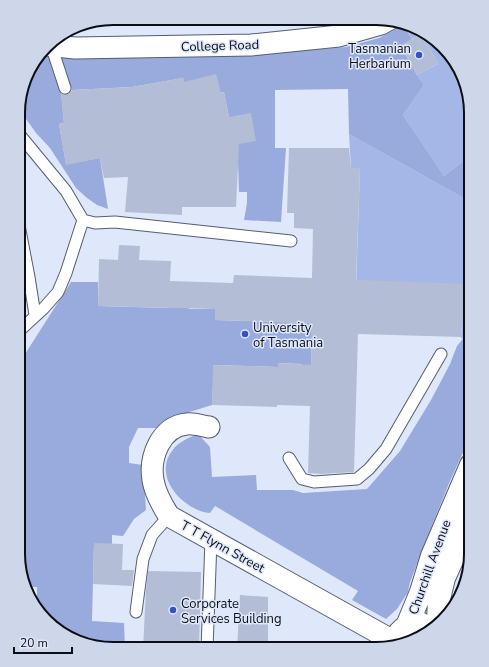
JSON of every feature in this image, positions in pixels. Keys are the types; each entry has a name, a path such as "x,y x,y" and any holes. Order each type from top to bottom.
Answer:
{"street":[{"name":"College Road","path":"56,46 75,48 251,45 340,36 377,25"},
{"name":"T T Flynn Street","path":"209,427 188,424 181,425 174,428 166,435 156,448 152,469 153,480 160,502 169,516 211,540 399,638"},
{"name":"Churchill Avenue","path":"399,638 421,592 432,556 464,481"},
{"name":"Churchill Avenue","path":"438,616 439,599 444,578 464,534"},
{"path":"399,638 420,623 427,625"}],"lane":[{"path":"51,51 65,88"},
{"path":"25,141 66,191 83,220 95,223 115,222 291,240"},
{"path":"25,325 43,309 58,292 66,273 83,220"},
{"path":"25,256 35,315"},
{"path":"289,458 302,479 314,482 357,479 369,469 386,449 441,354"},
{"path":"136,612 143,559 152,535 169,516"},
{"path":"207,642 211,540"}],"shaded area":[{"path":"398,28 407,31 412,39 401,46 424,85 403,115 444,176 464,160 464,198 349,134 348,89 275,90 275,148 286,148 281,222 244,220 247,192 239,192 238,162 224,92 192,98 186,97 183,78 132,87 72,90 61,57 275,54 346,47 379,38"},
{"path":"407,31 418,36 412,39"},
{"path":"425,40 442,55 449,64 455,74 463,101 464,160 444,176 403,115 424,85 417,75 438,64"},
{"path":"47,55 50,56 61,91 64,123 59,124 66,164 100,158 108,209 97,205 76,188 50,148 36,133 25,117 26,101 32,79"},
{"path":"349,134 464,198 464,297 356,289 360,168 351,168"},
{"path":"71,282 98,282 98,306 169,308 189,293 189,309 215,309 215,320 312,323 311,368 300,364 279,363 278,367 214,365 212,405 180,415 164,426 156,428 138,428 129,447 129,463 143,465 146,510 134,519 123,536 112,535 112,544 94,544 92,621 124,623 125,642 90,639 64,627 47,612 40,603 37,598 37,587 32,587 30,582 25,560 25,354"},
{"path":"462,324 464,324 464,337 462,339"},
{"path":"464,338 464,450 429,533 410,582 408,592 397,609 386,619 352,600 358,591 215,506 210,513 200,511 190,506 181,499 168,482 166,471 167,461 172,451 180,443 198,434 210,447 212,477 256,475 257,490 293,490 303,493 367,489 400,451 431,400 450,364 457,346"},
{"path":"461,575 452,597 460,577"}],"building":[{"name":"Tasmanian Herbarium","path":"418,36 420,37 425,40 438,64 417,75 401,45"},
{"path":"216,74 221,93 224,92 229,117 251,113 256,141 239,144 236,207 182,207 182,215 125,212 128,177 104,178 100,158 66,165 59,124 64,123 61,94 68,94 72,90 132,87 183,78 184,82"},
{"path":"289,148 349,148 351,168 360,168 356,280 464,284 464,324 462,324 461,337 358,334 354,472 322,474 308,473 310,406 277,405 277,407 212,405 213,365 278,367 278,363 311,365 312,323 215,320 215,309 98,306 99,259 118,260 119,245 140,246 139,260 171,261 170,281 233,283 234,275 312,278 313,229 294,228 294,213 287,213"},
{"path":"94,543 123,544 122,570 134,570 132,586 93,584"},
{"name":"Corporate Services Building","path":"148,571 201,572 199,642 143,642"},
{"path":"240,595 268,597 268,642 237,642"}],"place":[{"name":"Tasmanian Herbarium","path":"419,55"},
{"name":"University of Tasmania","path":"245,334"},
{"name":"Corporate Services Building","path":"173,610"}]}
